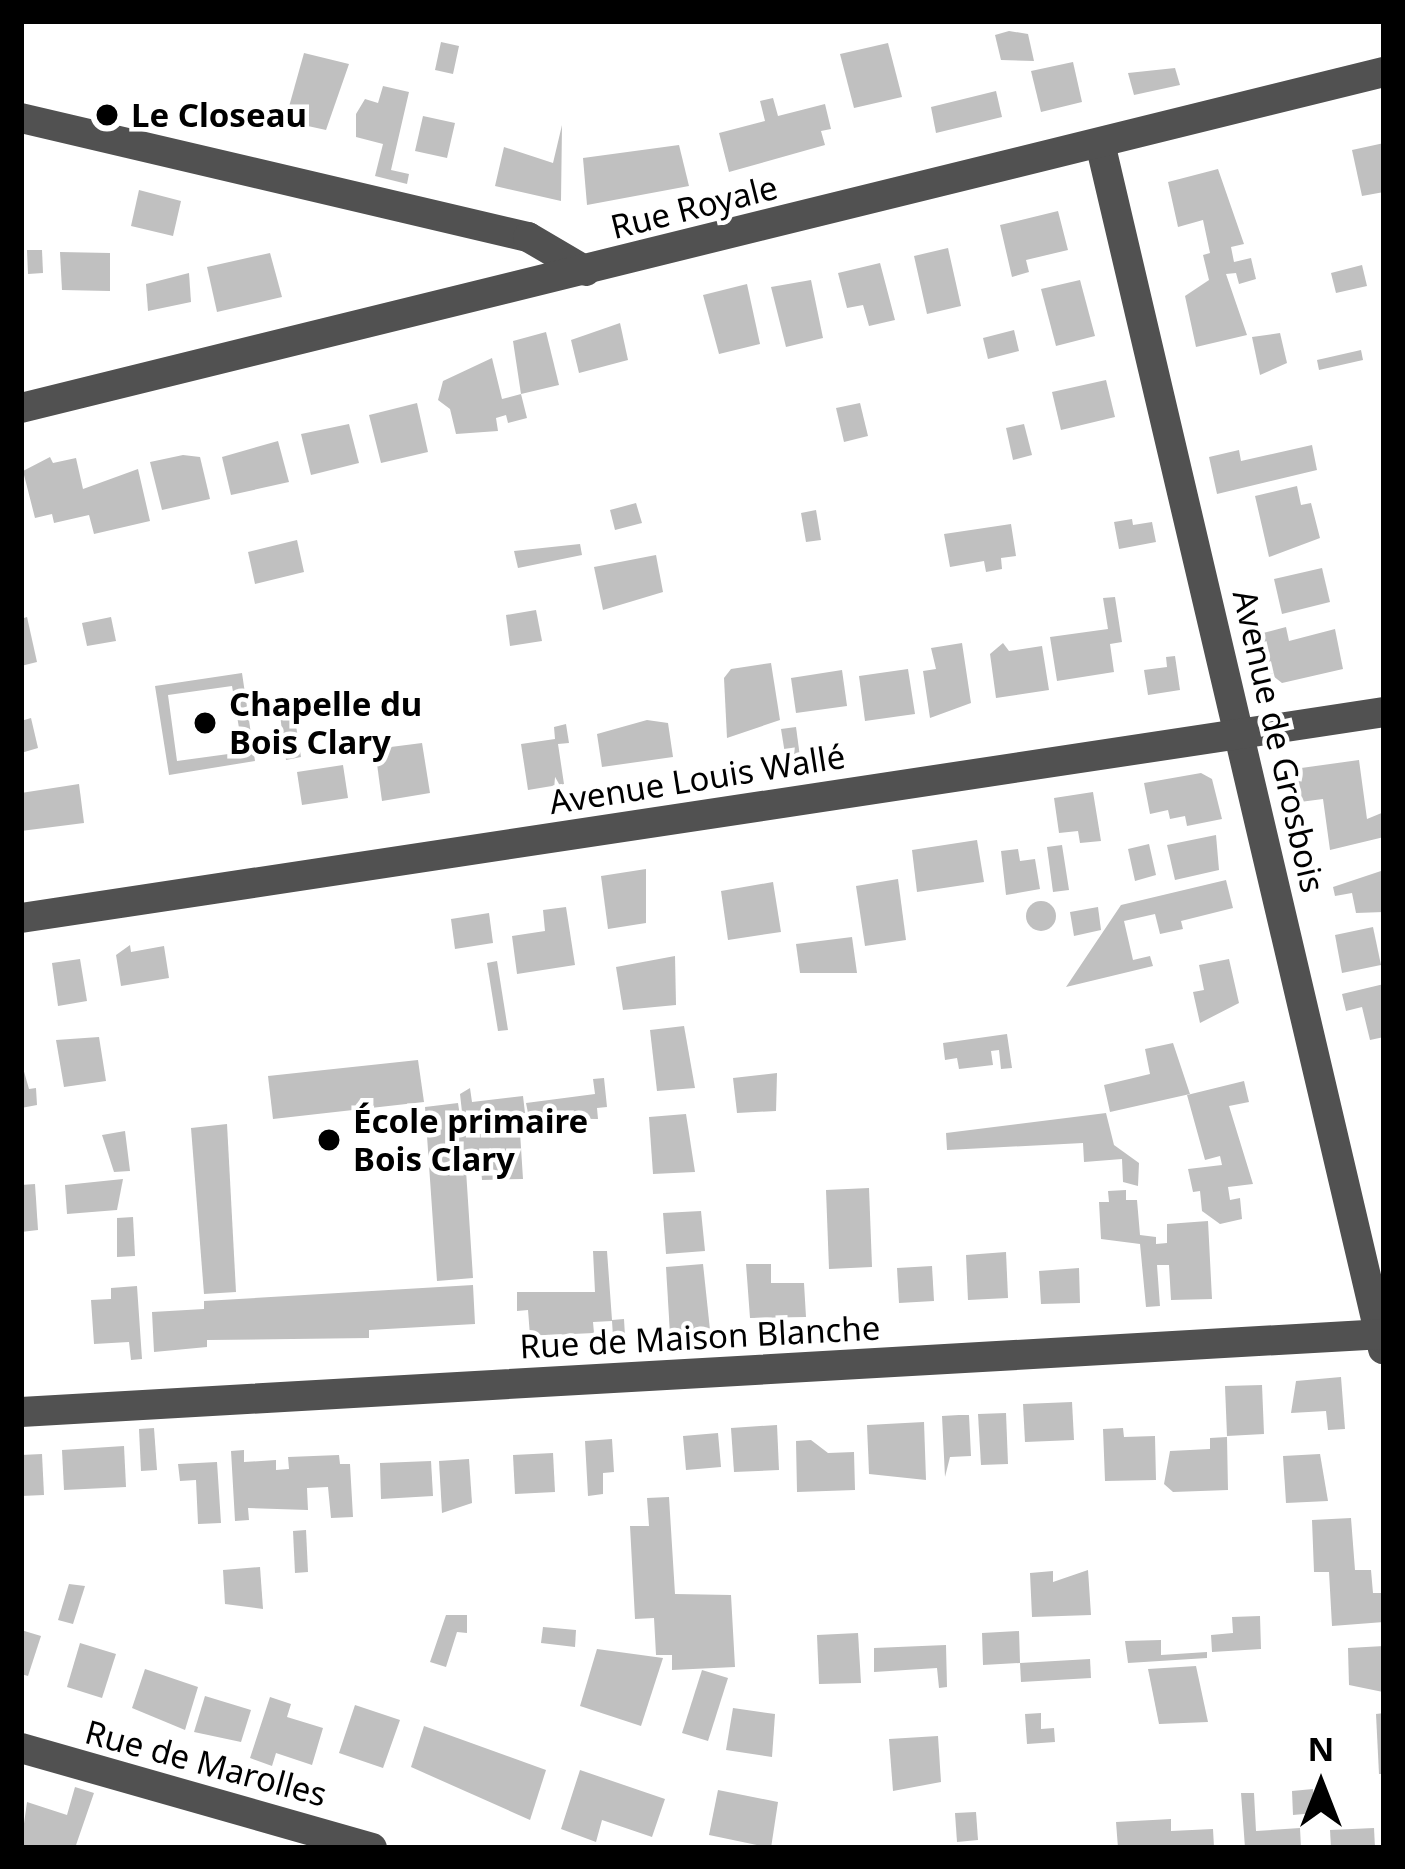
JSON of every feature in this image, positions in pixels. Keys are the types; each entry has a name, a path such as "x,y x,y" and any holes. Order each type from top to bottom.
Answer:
{"street":[{"name":"Rue Royale","path":"21,408 1384,72"},
{"path":"21,118 528,237 586,271"},
{"name":"Avenue de Grosbois","path":"1100,143 1382,1341"},
{"name":"Avenue Louis Wallé","path":"21,918 1384,712"},
{"name":"Rue de Maison Blanche","path":"21,1412 1382,1341"},
{"name":"Rue de Marolles","path":"21,1748 372,1848"}],"building":[{"path":"1028,34 1034,61 1001,60 995,35"},
{"path":"441,42 459,46 453,74 435,70"},
{"path":"888,43 902,97 854,108 840,54"},
{"path":"304,53 349,64 326,130 285,121"},
{"path":"1073,62 1082,102 1041,112 1031,71"},
{"path":"1175,68 1180,85 1134,95 1128,73"},
{"path":"383,86 409,92 391,170 409,174 407,184 375,176 383,144 356,137 356,114 365,99 378,103"},
{"path":"996,91 1002,117 936,133 931,107"},
{"path":"773,98 778,116 825,104 831,129 821,131 825,145 729,172 719,133 765,121 760,101"},
{"path":"423,116 455,123 447,158 415,151"},
{"path":"562,125 561,201 495,186 504,147 553,163"},
{"path":"1384,143 1384,192 1362,196 1352,150"},
{"path":"679,145 689,186 587,205 583,158"},
{"path":"1218,169 1244,244 1231,247 1234,262 1251,258 1256,279 1239,284 1236,273 1226,274 1247,335 1196,347 1185,296 1209,280 1203,255 1210,253 1203,220 1178,227 1168,182"},
{"path":"139,190 181,201 173,236 131,226"},
{"path":"1058,211 1068,250 1026,260 1029,272 1012,277 1000,225"},
{"path":"948,248 961,306 927,314 914,256"},
{"path":"27,250 42,250 43,273 28,274"},
{"path":"60,252 110,253 110,291 62,290"},
{"path":"270,253 282,297 217,312 207,267"},
{"path":"880,263 895,320 869,326 863,305 847,308 838,273"},
{"path":"1362,265 1367,286 1336,293 1331,273"},
{"path":"189,273 191,302 148,311 146,284"},
{"path":"811,280 823,338 786,347 771,287"},
{"path":"1080,280 1095,336 1056,346 1041,289"},
{"path":"747,284 760,344 719,354 703,295"},
{"path":"620,323 628,360 579,373 571,340"},
{"path":"1014,330 1019,351 988,359 983,338"},
{"path":"546,332 559,385 521,394 513,341"},
{"path":"1280,333 1287,363 1260,375 1252,337"},
{"path":"1361,350 1363,360 1319,370 1317,360"},
{"path":"492,358 502,399 521,394 527,418 508,423 506,415 496,418 498,431 456,434 450,409 438,400 443,381"},
{"path":"1106,380 1115,417 1061,430 1052,392"},
{"path":"417,403 428,452 381,463 369,415"},
{"path":"860,403 868,436 844,442 836,408"},
{"path":"349,424 359,463 311,475 301,434"},
{"path":"1024,424 1032,455 1013,460 1006,428"},
{"path":"278,441 289,482 231,495 222,457"},
{"path":"1312,445 1317,470 1217,494 1209,457 1239,450 1241,461"},
{"path":"183,455 200,457 210,499 162,510 150,462"},
{"path":"50,457 53,463 76,458 83,489 138,469 150,521 94,534 89,515 54,523 52,514 35,518 23,471"},
{"path":"1297,486 1301,505 1311,503 1320,538 1269,557 1255,496"},
{"path":"636,503 642,523 615,530 610,510"},
{"path":"816,510 821,540 806,542 801,513"},
{"path":"1132,519 1133,525 1152,522 1156,542 1119,549 1114,522"},
{"path":"1011,524 1016,556 1001,558 1002,569 986,572 984,561 950,567 944,534"},
{"path":"297,540 304,572 255,584 248,552"},
{"path":"580,544 582,555 518,568 514,551"},
{"path":"656,555 663,592 603,610 594,567"},
{"path":"1322,568 1330,602 1282,614 1274,579"},
{"path":"1115,597 1122,642 1110,644 1114,672 1057,681 1050,637 1108,629 1103,598"},
{"path":"536,610 542,641 510,646 506,615"},
{"path":"27,617 37,662 21,666 21,619"},
{"path":"111,617 116,641 87,646 82,623"},
{"path":"1286,627 1289,641 1335,629 1343,669 1282,683 1267,671 1259,634"},
{"path":"962,643 971,703 930,718 923,671 936,669 931,648"},
{"path":"1003,643 1009,651 1042,646 1049,690 996,698 990,654"},
{"path":"1175,656 1180,690 1148,695 1144,670 1167,667 1166,657"},
{"path":"771,663 780,720 727,738 724,678 731,669"},
{"path":"908,669 915,714 865,721 859,676"},
{"path":"842,670 847,706 796,713 791,678"},
{"path":"242,673 255,761 169,775 155,686","holes":["232,686 243,752 177,761 168,695"]},
{"path":"294,713 301,757 286,760 280,715"},
{"path":"31,718 38,748 21,753 21,721"},
{"path":"647,720 668,723 673,757 602,767 597,734"},
{"path":"566,724 569,743 558,744 564,784 528,790 521,744 555,739 554,727"},
{"path":"796,727 800,757 786,760 781,729"},
{"path":"422,743 430,793 382,801 375,749"},
{"path":"1359,760 1367,819 1384,812 1384,837 1330,850 1323,799 1300,802 1294,769"},
{"path":"343,765 348,798 302,805 297,772"},
{"path":"1201,773 1212,779 1222,819 1187,826 1185,816 1170,819 1168,810 1150,814 1144,783"},
{"path":"79,784 84,823 21,831 21,793"},
{"path":"1093,792 1101,841 1080,843 1078,831 1059,833 1054,798"},
{"path":"1216,835 1219,870 1175,880 1167,845"},
{"path":"977,840 984,882 917,892 912,850"},
{"path":"1149,844 1156,875 1135,881 1128,849"},
{"path":"1062,845 1069,890 1053,892 1047,847"},
{"path":"1018,849 1020,861 1035,859 1040,889 1006,895 1001,851"},
{"path":"646,869 646,923 608,929 601,876"},
{"path":"1384,870 1384,912 1356,913 1352,893 1335,896 1333,887"},
{"path":"898,879 906,940 865,946 856,886"},
{"path":"1226,880 1233,908 1181,921 1183,929 1160,934 1155,914 1124,921 1133,960 1150,956 1153,966 1066,987 1121,905"},
{"path":"773,882 781,932 728,940 721,891"},
{"path":"1041,901 1052,905 1056,916 1052,927 1041,931 1030,927 1026,916 1030,905"},
{"path":"566,907 575,965 517,974 512,936 545,931 543,910"},
{"path":"1098,907 1101,930 1074,936 1070,912"},
{"path":"489,913 493,943 455,949 451,919"},
{"path":"1373,927 1381,965 1342,973 1335,935"},
{"path":"852,937 857,973 800,973 796,944"},
{"path":"130,945 131,952 164,946 169,978 121,986 116,955"},
{"path":"675,956 676,1005 623,1010 616,967"},
{"path":"80,959 87,1001 58,1006 52,963"},
{"path":"1229,959 1239,1003 1200,1023 1193,992 1204,990 1199,965"},
{"path":"497,961 508,1030 498,1031 487,963"},
{"path":"1384,984 1384,1037 1370,1040 1362,1007 1346,1011 1342,994"},
{"path":"684,1026 695,1088 657,1091 650,1030"},
{"path":"1007,1034 1012,1068 1001,1069 999,1050 991,1051 993,1065 959,1069 957,1058 945,1060 943,1043"},
{"path":"99,1037 106,1081 64,1087 56,1040"},
{"path":"1173,1043 1190,1094 1110,1112 1104,1085 1150,1074 1145,1049"},
{"path":"418,1060 424,1102 273,1119 268,1076"},
{"path":"21,1061 29,1089 36,1088 37,1105 21,1108"},
{"path":"777,1073 776,1111 737,1113 733,1078"},
{"path":"604,1078 607,1107 597,1108 598,1119 529,1118 526,1103 595,1094 593,1079"},
{"path":"1244,1081 1249,1102 1229,1106 1253,1184 1228,1187 1230,1200 1240,1198 1242,1219 1220,1224 1202,1211 1200,1191 1193,1192 1188,1169 1222,1165 1220,1156 1205,1160 1187,1095"},
{"path":"470,1088 472,1102 523,1096 525,1113 463,1121 460,1094"},
{"path":"458,1103 463,1135 520,1132 523,1179 482,1180 481,1169 466,1170 473,1278 437,1281 425,1107"},
{"path":"1106,1113 1114,1145 1139,1163 1138,1186 1123,1182 1122,1159 1084,1162 1083,1143 947,1150 946,1133"},
{"path":"686,1114 695,1172 653,1174 649,1117"},
{"path":"227,1124 236,1292 204,1294 191,1128"},
{"path":"125,1131 130,1171 114,1172 102,1135"},
{"path":"123,1179 117,1210 67,1214 65,1185"},
{"path":"35,1184 38,1230 21,1232 21,1185"},
{"path":"869,1188 872,1267 829,1269 826,1190"},
{"path":"1126,1190 1126,1200 1137,1200 1140,1235 1156,1237 1156,1244 1167,1243 1167,1224 1208,1221 1212,1299 1171,1300 1169,1265 1157,1265 1160,1306 1146,1307 1140,1244 1101,1239 1099,1202 1109,1202 1108,1191"},
{"path":"701,1211 705,1251 666,1254 663,1213"},
{"path":"133,1217 135,1256 117,1257 117,1218"},
{"path":"593,1251 607,1251 612,1320 624,1319 626,1353 614,1353 612,1321 593,1322 594,1333 530,1336 528,1310 517,1311 517,1292 595,1292"},
{"path":"1006,1252 1008,1298 968,1300 966,1255"},
{"path":"703,1264 710,1330 670,1334 666,1267"},
{"path":"746,1264 771,1264 771,1283 804,1283 806,1317 750,1318"},
{"path":"932,1266 934,1301 899,1303 897,1268"},
{"path":"1079,1268 1080,1303 1041,1304 1039,1271"},
{"path":"473,1285 475,1324 369,1330 369,1338 207,1340 207,1347 154,1352 152,1312 204,1309 204,1301"},
{"path":"137,1286 142,1359 131,1360 129,1342 94,1344 91,1300 111,1299 111,1288"},
{"path":"1341,1377 1345,1429 1328,1430 1326,1411 1291,1413 1296,1381"},
{"path":"1262,1385 1264,1434 1227,1436 1225,1386"},
{"path":"1072,1402 1074,1440 1025,1442 1023,1404"},
{"path":"1006,1413 1008,1464 981,1465 978,1414"},
{"path":"969,1415 971,1456 950,1457 945,1477 942,1416"},
{"path":"924,1422 926,1480 869,1474 867,1425"},
{"path":"777,1425 779,1470 734,1472 731,1428"},
{"path":"154,1428 157,1470 141,1471 139,1429"},
{"path":"1123,1428 1124,1437 1155,1436 1156,1480 1105,1481 1103,1429"},
{"path":"718,1433 721,1467 686,1470 683,1436"},
{"path":"1227,1437 1228,1490 1173,1492 1164,1484 1170,1451 1210,1449 1210,1438"},
{"path":"612,1439 614,1472 603,1473 603,1494 588,1496 585,1441"},
{"path":"811,1440 828,1453 854,1452 855,1490 797,1492 796,1441"},
{"path":"124,1446 126,1487 64,1490 62,1450"},
{"path":"244,1450 244,1462 276,1460 276,1470 289,1469 288,1457 339,1455 340,1464 350,1464 353,1517 331,1518 328,1487 307,1488 308,1510 248,1508 249,1520 235,1521 231,1451"},
{"path":"553,1453 555,1492 515,1494 513,1455"},
{"path":"42,1454 44,1495 21,1496 21,1455"},
{"path":"1320,1454 1328,1501 1286,1503 1283,1456"},
{"path":"469,1459 472,1503 442,1513 439,1461"},
{"path":"431,1461 433,1496 381,1499 380,1463"},
{"path":"217,1462 221,1523 198,1524 196,1480 180,1481 178,1464"},
{"path":"669,1497 675,1594 731,1595 735,1667 672,1670 672,1655 656,1655 654,1618 635,1619 630,1526 649,1526 647,1498"},
{"path":"1351,1518 1355,1570 1371,1570 1373,1593 1383,1593 1384,1622 1332,1626 1329,1572 1314,1572 1312,1520"},
{"path":"306,1530 308,1572 295,1573 293,1531"},
{"path":"260,1567 263,1609 225,1604 223,1570"},
{"path":"1088,1570 1091,1615 1032,1617 1030,1573 1053,1571 1053,1582"},
{"path":"69,1584 85,1586 73,1624 58,1620"},
{"path":"446,1615 467,1615 467,1633 457,1632 446,1667 430,1662"},
{"path":"1260,1616 1261,1649 1212,1652 1211,1635 1233,1633 1232,1617"},
{"path":"543,1627 576,1630 575,1647 541,1643"},
{"path":"21,1630 41,1636 28,1676 21,1674"},
{"path":"1019,1631 1020,1663 983,1665 982,1633"},
{"path":"858,1633 861,1683 819,1684 817,1635"},
{"path":"1161,1640 1161,1655 1207,1652 1207,1658 1128,1663 1125,1641"},
{"path":"80,1643 116,1654 102,1698 67,1687"},
{"path":"946,1645 947,1687 939,1688 937,1668 874,1672 874,1648"},
{"path":"1384,1646 1383,1692 1349,1685 1348,1648"},
{"path":"597,1649 663,1658 641,1726 580,1706"},
{"path":"1090,1659 1091,1678 1021,1682 1020,1663"},
{"path":"1196,1666 1208,1722 1159,1724 1148,1669"},
{"path":"145,1669 198,1687 185,1730 132,1708"},
{"path":"702,1670 728,1678 708,1741 682,1733"},
{"path":"205,1696 251,1710 241,1742 194,1732"},
{"path":"270,1697 291,1704 287,1717 323,1728 312,1765 276,1753 272,1766 250,1758"},
{"path":"355,1705 400,1720 383,1768 339,1753"},
{"path":"733,1708 775,1714 772,1757 726,1750"},
{"path":"1041,1713 1041,1729 1054,1728 1055,1742 1027,1744 1025,1714"},
{"path":"1384,1713 1384,1774 1379,1774 1376,1714"},
{"path":"424,1726 546,1770 530,1820 411,1767"},
{"path":"938,1736 941,1782 893,1791 889,1739"},
{"path":"580,1770 665,1799 652,1837 602,1820 596,1842 561,1829"},
{"path":"75,1787 94,1793 75,1848 21,1845 27,1802 67,1815"},
{"path":"1313,1789 1315,1813 1293,1815 1292,1791"},
{"path":"718,1790 778,1802 771,1848 709,1835"},
{"path":"1241,1793 1254,1793 1256,1831 1300,1828 1301,1848 1245,1848"},
{"path":"976,1812 978,1840 957,1842 955,1813"},
{"path":"1171,1819 1171,1831 1213,1829 1214,1847 1118,1848 1116,1822"},
{"path":"1374,1828 1375,1848 1331,1848 1330,1830"}],"place":[{"name":"Le Closeau","path":"107,115"},
{"name":"Chapelle du Bois Clary","path":"205,723"},
{"name":"École primaire Bois Clary","path":"329,1140"}]}
